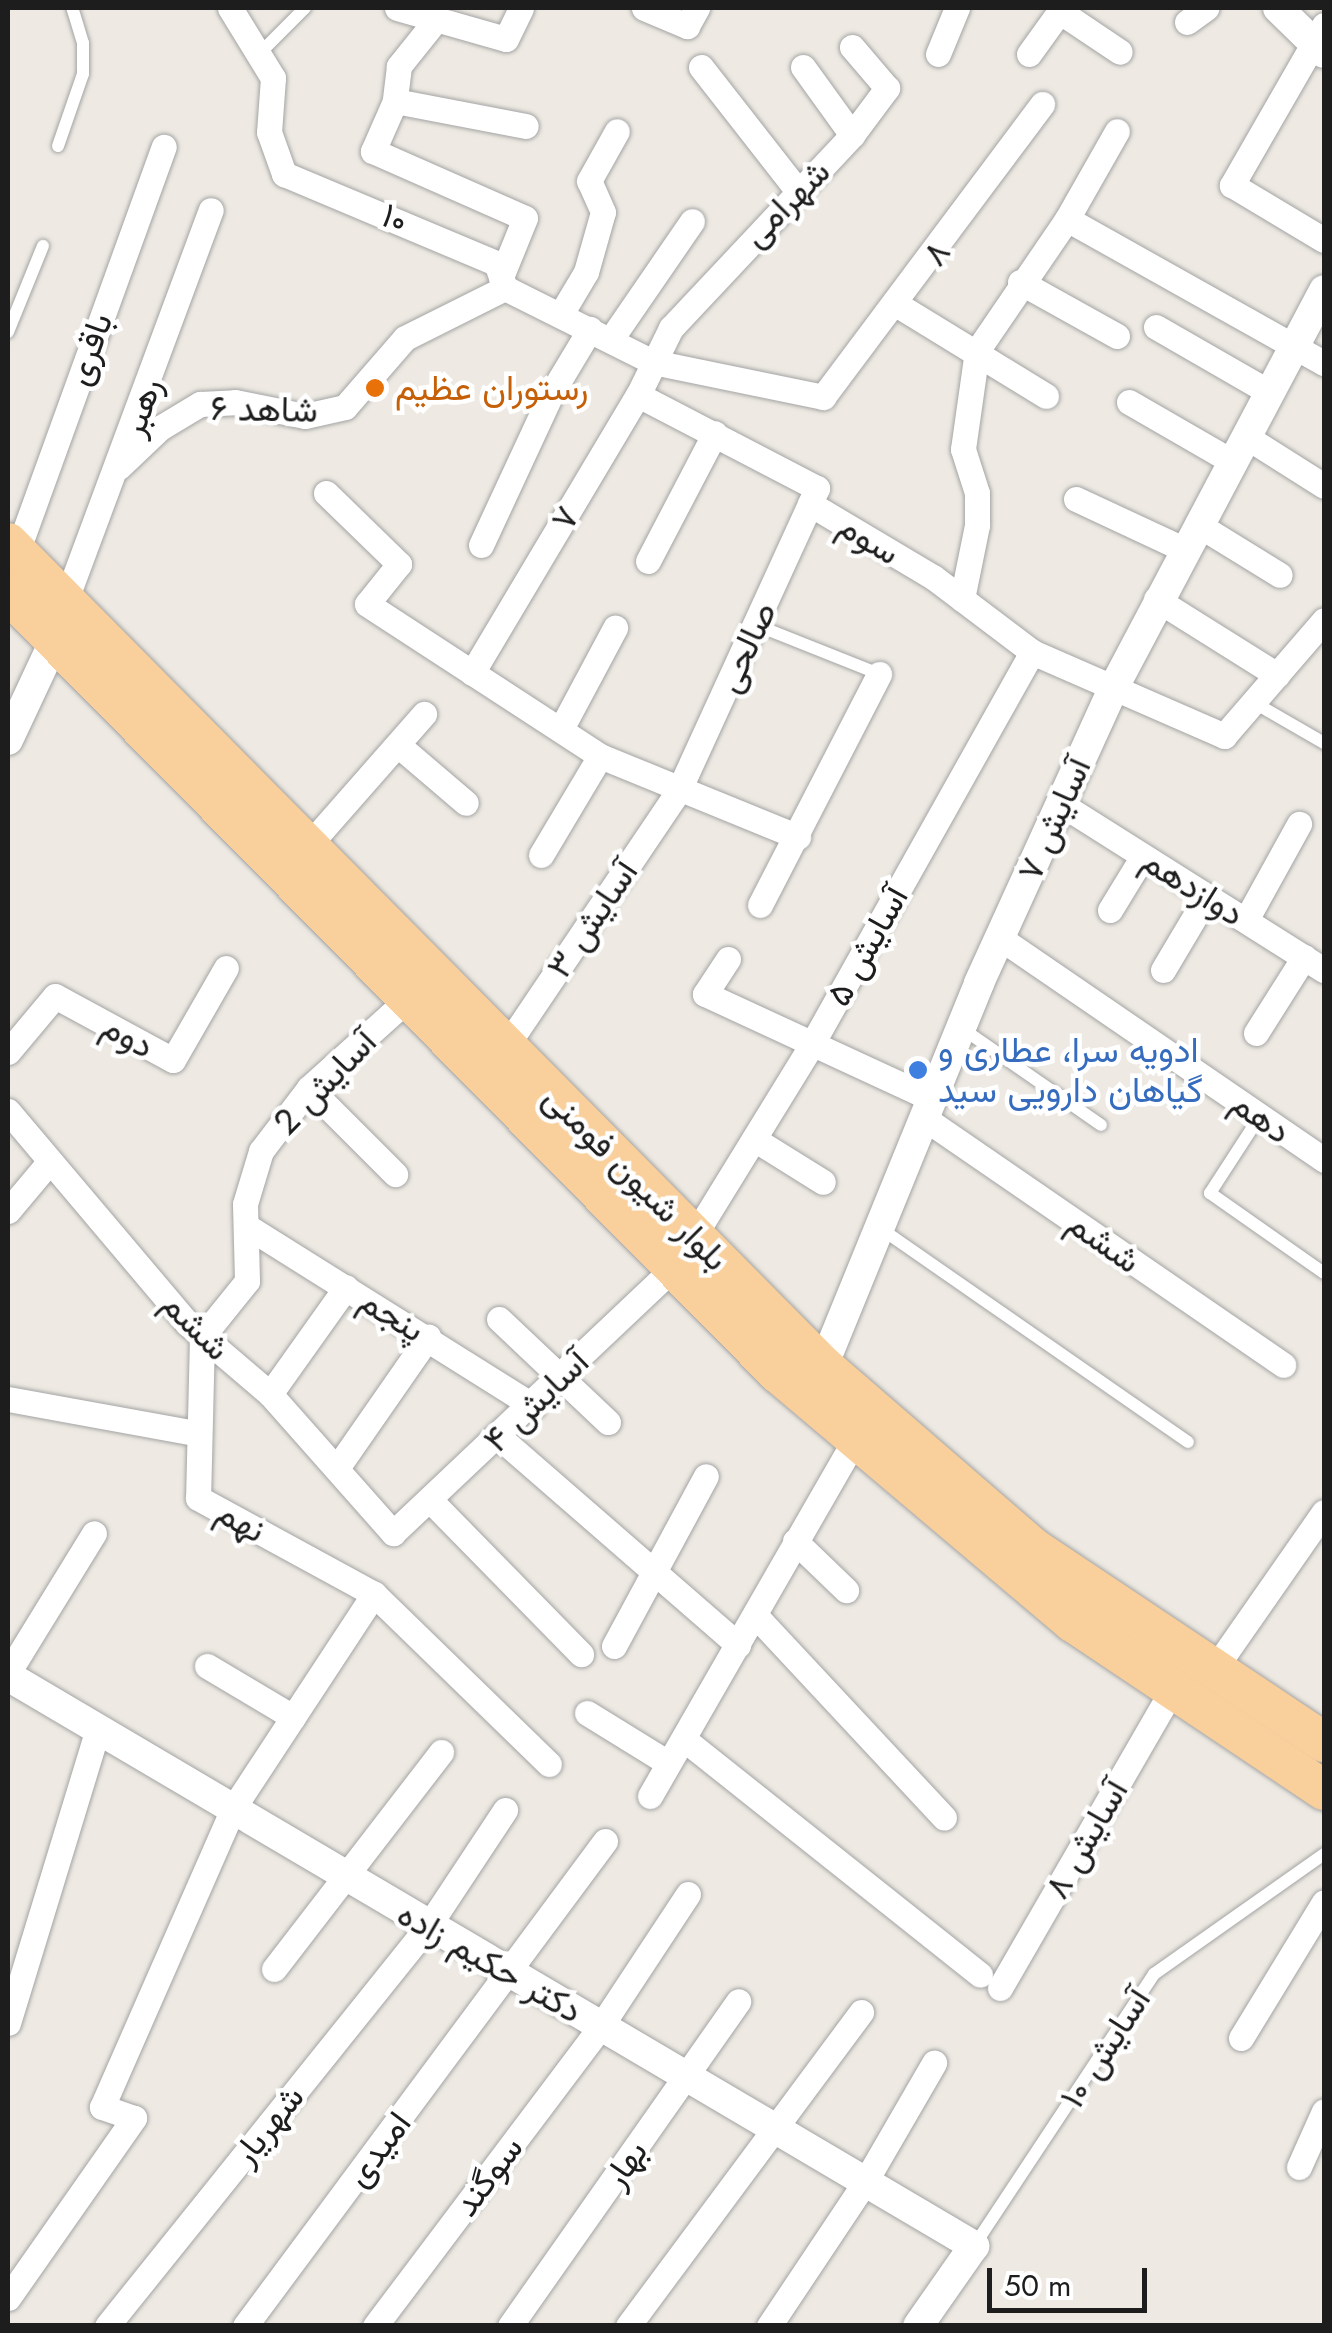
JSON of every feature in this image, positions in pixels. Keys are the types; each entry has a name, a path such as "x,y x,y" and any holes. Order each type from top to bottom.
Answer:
{"main road":[{"name":"بلوار شیون فومنی","path":"12,548 505,1048 685,1250 778,1373 855,1439 1215,1668 1324,1742"},
{"name":"بلوار شیون فومنی","path":"8,594 410,998 685,1250 824,1366 1072,1622 1324,1790"}],"street":[{"name":"۱۰","path":"230,8 262,52 272,78 269,132 284,174 496,264 503,282 653,362 823,397"},
{"path":"397,8 506,40 521,8"},
{"path":"644,8 687,26 697,8"},
{"path":"938,54 957,8"},
{"path":"1278,8 1320,39 1232,186 1324,240"},
{"path":"1029,54 1060,9 1120,52"},
{"path":"435,21 399,66 394,101 373,151 525,218 503,282"},
{"name":"شهرامی","path":"653,362 682,316 852,135 887,88 852,47"},
{"path":"702,66 798,191"},
{"path":"803,67 852,135"},
{"path":"394,101 526,126"},
{"name":"۸","path":"823,397 1042,104"},
{"path":"561,314 586,272 603,212 589,182 617,132"},
{"path":"962,599 976,526 977,493 962,449 977,352 1020,282 1067,219 1116,132"},
{"name":"باقری","path":"12,548 164,147"},
{"name":"رهبر","path":"65,602 119,467 212,210"},
{"path":"1067,219 1324,363"},
{"path":"482,546 552,394 692,221"},
{"name":"شاهد ۶","path":"119,467 160,428 200,404 235,402 305,416 345,408 405,338 503,282"},
{"path":"1020,282 1117,336"},
{"name":"آسایش ۷","path":"824,1366 961,1028 1114,687 1156,599 1324,290"},
{"path":"896,304 1046,396"},
{"path":"1156,327 1269,392"},
{"name":"۷","path":"472,673 638,395 653,362"},
{"name":"سوم","path":"638,395 817,488 810,504 962,599 1032,652 1224,736 1253,702"},
{"path":"1130,402 1324,486"},
{"path":"648,561 715,433"},
{"path":"326,493 399,564 367,604 600,756 798,838"},
{"path":"1076,499 1190,536 1280,575"},
{"name":"صالحی","path":"679,790 810,504"},
{"path":"1156,599 1277,675"},
{"path":"561,730 616,628"},
{"path":"1253,702 1322,628"},
{"path":"8,740 54,642"},
{"name":"آسایش ۵","path":"685,1250 812,1044 1032,652"},
{"path":"760,905 798,838 878,674"},
{"path":"308,846 424,714"},
{"path":"398,745 466,804"},
{"path":"542,855 600,756"},
{"name":"آسایش ۳","path":"505,1048 679,790"},
{"name":"دوازدهم","path":"1062,804 1314,963"},
{"path":"1246,920 1299,824"},
{"path":"1110,910 1144,856"},
{"path":"1163,970 1207,896"},
{"name":"دهم","path":"1000,938 1324,1160"},
{"name":"ششم","path":"728,959 705,994 812,1044 928,1109 1283,1366"},
{"path":"1256,1032 1314,963"},
{"name":"دوم","path":"8,1052 55,996 173,1060 226,968"},
{"name":"آسایش 2","path":"202,1337 248,1281 244,1204 261,1151 309,1088 410,998"},
{"path":"309,1088 395,1174"},
{"name":"ششم","path":"8,1111 202,1337 270,1394 393,1533"},
{"path":"754,1139 823,1182"},
{"path":"8,1211 50,1161"},
{"name":"پنجم","path":"248,1227 428,1336 533,1406"},
{"name":"آسایش ۴","path":"393,1533 533,1406 685,1250"},
{"path":"270,1394 346,1287"},
{"path":"500,1319 608,1422"},
{"path":"338,1468 428,1336"},
{"name":"نهم","path":"202,1337 196,1433 198,1498 374,1594"},
{"path":"8,1399 196,1433"},
{"path":"499,1437 738,1645"},
{"path":"650,1796 855,1439"},
{"path":"614,1646 658,1572 706,1476"},
{"path":"430,1500 581,1654"},
{"path":"1215,1668 1324,1512"},
{"path":"8,1675 94,1533"},
{"path":"795,1541 846,1590"},
{"path":"8,2298 134,2118 102,2106 234,1807 374,1594 549,1764"},
{"path":"755,1614 944,1818"},
{"path":"207,1666 293,1717"},
{"name":"دکتر حکیم زاده","path":"8,1675 234,1807 348,1880 974,2246"},
{"name":"آسایش ۸","path":"685,1740 990,1982 1172,1690"},
{"path":"587,1713 668,1763"},
{"path":"8,2023 98,1728"},
{"path":"274,1969 348,1880 441,1752"},
{"name":"شهریار","path":"107,2326 428,1924 505,1810"},
{"name":"امیدی","path":"245,2326 605,1841"},
{"name":"سوگند","path":"375,2326 601,2026 688,1894"},
{"path":"1240,2038 1324,1902"},
{"name":"بهار","path":"510,2326 738,2001"},
{"path":"628,2326 861,2012"},
{"path":"769,2326 865,2182 934,2062"},
{"path":"1300,2167 1324,2112"},
{"path":"918,2326 974,2246"}],"lane":[{"path":"58,146 82,74 83,43 72,8"},
{"path":"262,52 304,8"},
{"path":"8,332 43,246"},
{"path":"756,626 878,674"},
{"path":"1253,702 1324,744"},
{"path":"961,1028 1101,1125"},
{"path":"1260,1116 1210,1194 1324,1273"},
{"path":"880,1228 1188,1442"},
{"name":"آسایش ‍۱۰","path":"974,2246 1154,1974 1324,1854"}],"place":[{"name":"رستوران عظیم","path":"375,388"},
{"name":"ادویه سرا، عطاری و گیاهان دارویی سید","path":"918,1070"}]}
